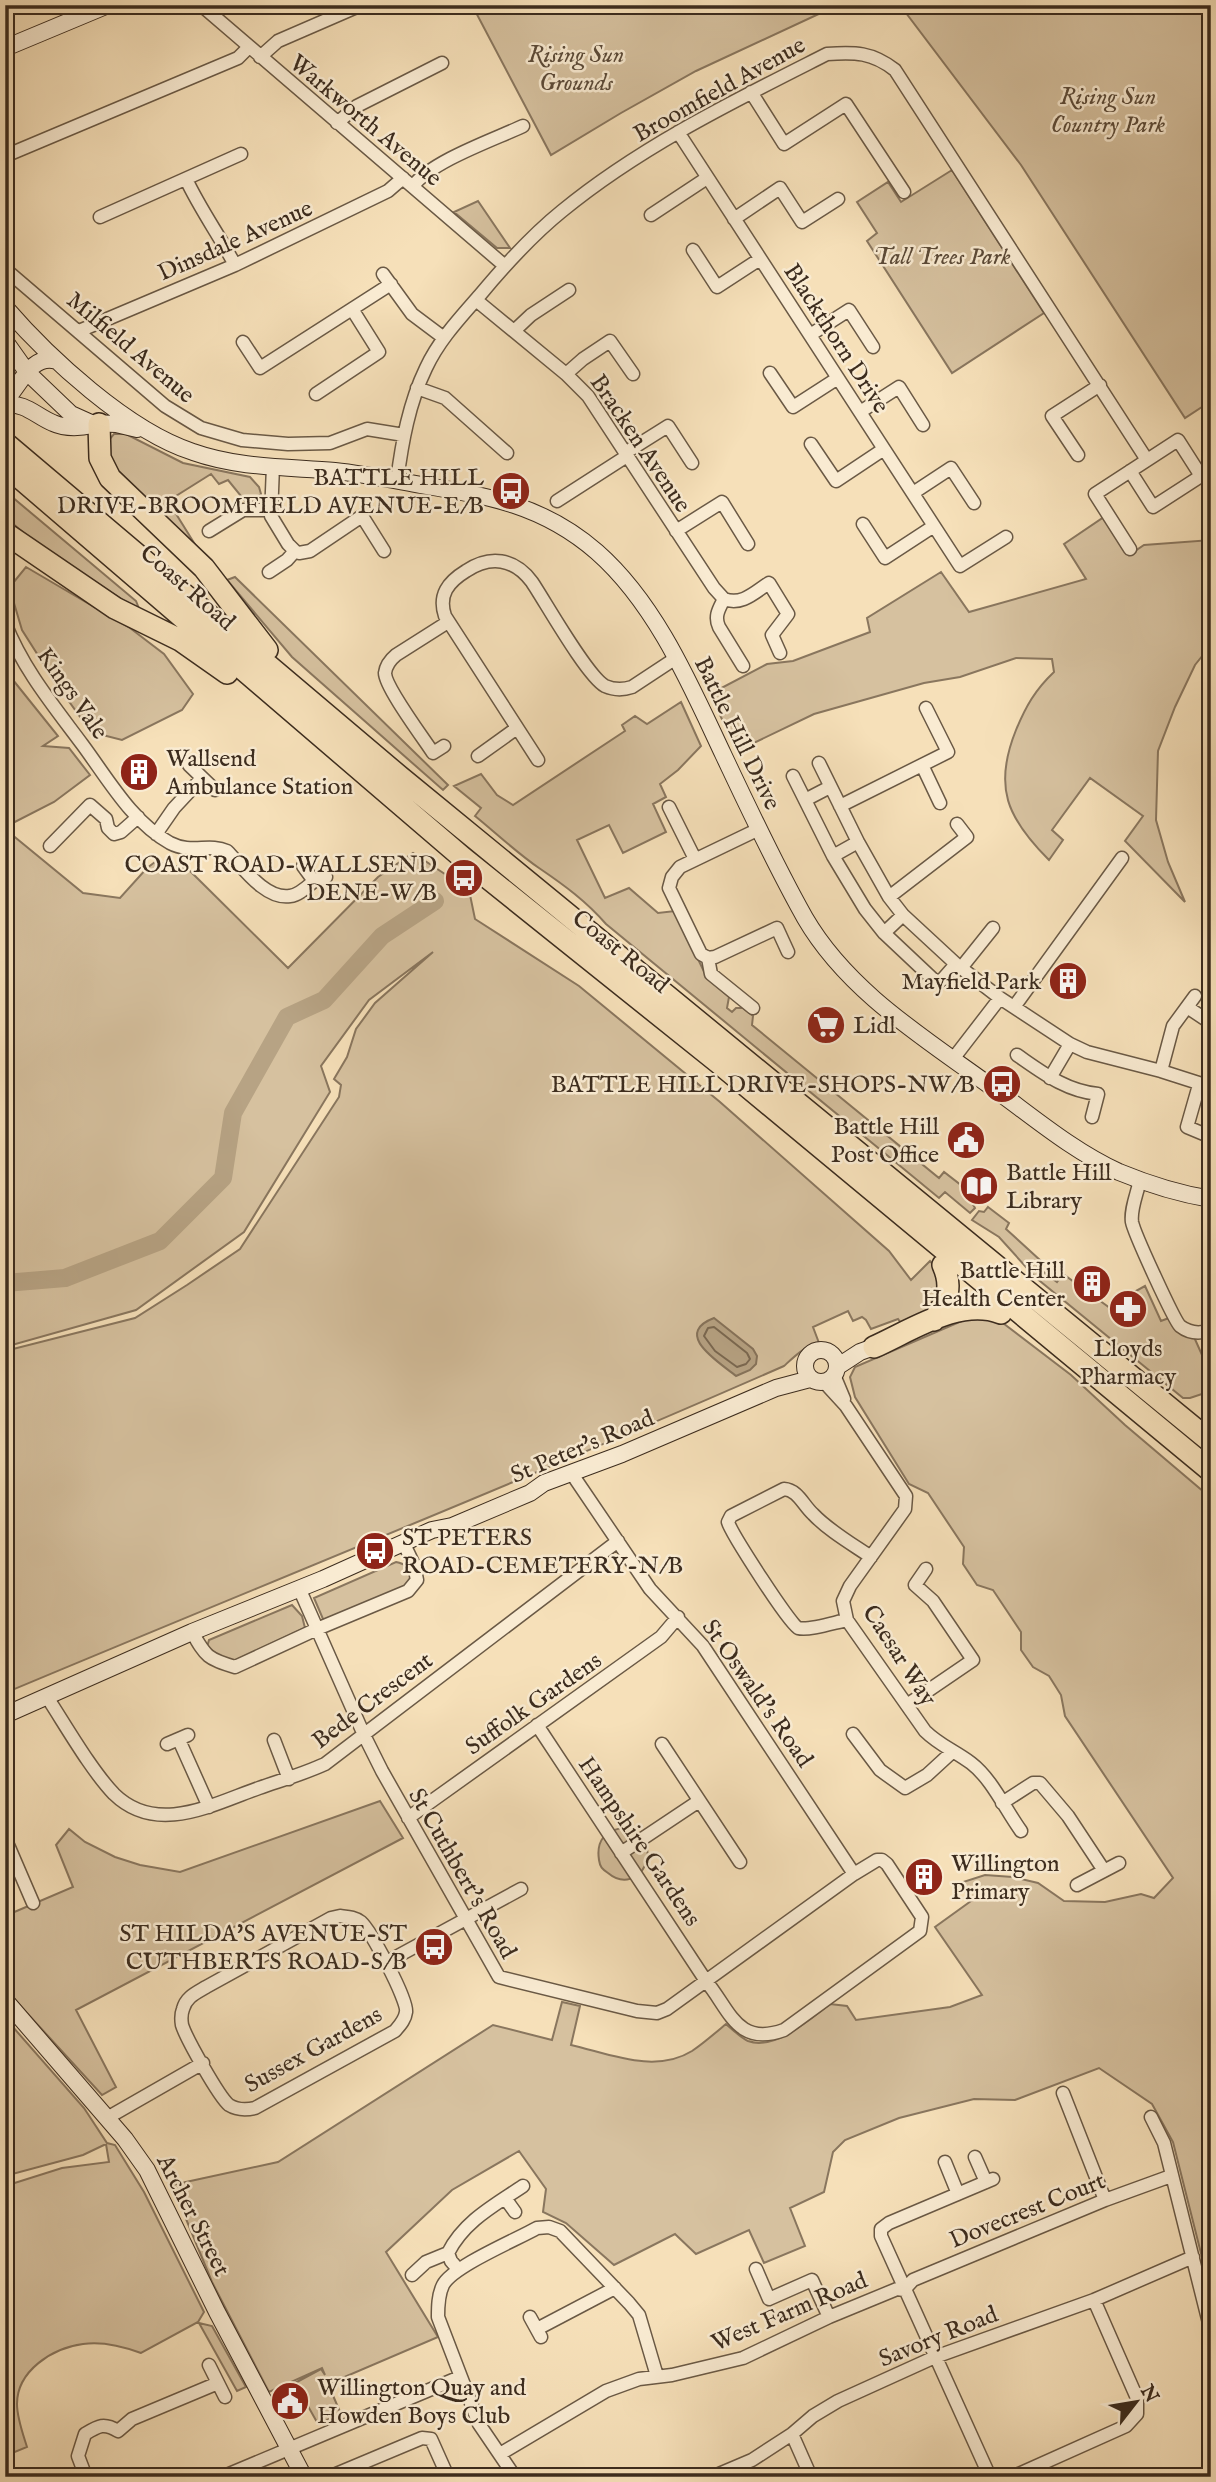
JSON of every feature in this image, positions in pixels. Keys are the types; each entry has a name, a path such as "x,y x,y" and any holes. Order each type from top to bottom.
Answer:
{"highway":[{"path":"99,424 100,458 110,478 204,568 274,658 400,777"},
{"name":"Coast Road","path":"5,443 400,777 1211,1442"},
{"name":"Coast Road","path":"5,465 463,858 719,1063 1211,1472"},
{"path":"5,533 116,608 199,651 463,858"},
{"path":"719,1063 943,1265 1211,1472"},
{"path":"934,1320 949,1292 943,1265"},
{"path":"867,1350 934,1320 977,1307 1002,1313"}],"street":[{"path":"5,48 108,5"},
{"name":"Warkworth Avenue","path":"201,5 505,265"},
{"path":"260,57 278,41 361,5"},
{"path":"5,156 238,58 249,47"},
{"name":"Broomfield Avenue","path":"397,481 404,435 417,388 444,338 505,265 562,211 678,132 751,92 827,54 853,52 881,59 895,70 1147,460"},
{"path":"337,123 358,106 442,63"},
{"path":"751,92 784,144 846,104 904,192"},
{"name":"Dinsdale Avenue","path":"79,331 235,265 523,126"},
{"name":"Blackthorn Drive","path":"678,132 960,566 1006,537"},
{"path":"100,217 241,154"},
{"path":"187,178 200,208 235,265"},
{"path":"651,215 707,178"},
{"path":"734,219 780,188 802,222 838,199"},
{"path":"693,250 717,287 760,259"},
{"name":"Milfield Avenue","path":"5,269 165,406 187,421 214,433 242,440 288,444 330,443 367,429 404,435"},
{"path":"243,342 260,368 352,309 387,279 412,314 444,338"},
{"path":"513,331 531,314 569,290"},
{"name":"Bracken Avenue","path":"476,300 566,374 596,406 714,589 724,599"},
{"name":"Battle Hill Drive","path":"5,307 57,361 150,433"},
{"path":"316,394 379,352 352,309"},
{"path":"810,335 849,310 873,347"},
{"name":"Battle Hill Drive","path":"5,341 27,372 71,414 99,424 124,425 212,458 244,464 343,472 498,498 523,506 559,524 586,542 611,565 637,597 676,658 807,921 845,971 891,1013 1078,1149 1120,1172 1211,1199"},
{"path":"566,374 610,341 632,374"},
{"path":"57,361 45,359 36,363 5,403 23,406 50,422 66,427 99,424 96,400 71,373"},
{"path":"770,373 793,407 838,378"},
{"path":"1078,456 1052,416 1100,385"},
{"path":"860,412 899,387 923,425"},
{"path":"417,388 446,398 507,453"},
{"path":"557,501 668,426 692,463"},
{"path":"1130,471 1153,507 1201,476 1178,440 1130,471 1095,494 1130,549"},
{"path":"811,444 835,481 884,449"},
{"path":"272,466 270,510 274,522 295,551 310,551 359,512 384,551"},
{"path":"912,493 951,468 974,503"},
{"path":"676,531 722,502 748,544"},
{"path":"209,531 243,510 270,510"},
{"path":"863,524 886,558 934,526"},
{"path":"269,572 295,551"},
{"path":"538,761 448,622 442,603 448,585 457,576 478,563 497,560 510,563 527,575 603,685 617,689 632,687 676,658"},
{"path":"743,666 716,621 717,611 724,599 743,600 769,583 788,614 772,635 780,653"},
{"path":"444,746 433,753 389,685 386,671 389,662 396,655 448,622"},
{"name":"Kings Vale","path":"5,623 11,640 32,677 138,817 156,834 183,849 227,850 261,886 274,894 288,897 320,879 303,866"},
{"path":"840,806 948,752 926,708"},
{"path":"478,756 517,728"},
{"path":"819,763 858,842 889,897 903,915 958,966 1000,998 1070,1044 1087,1052 1161,1071 1205,1086 1187,1127 1211,1137"},
{"path":"189,765 215,790"},
{"path":"922,765 940,803"},
{"path":"793,776 833,856 864,909 884,933 934,981 942,980 958,966 993,928"},
{"path":"156,834 174,808 202,778"},
{"path":"806,800 830,787"},
{"path":"50,846 90,805 106,819 108,828 114,834 121,832 138,817"},
{"path":"668,807 695,859"},
{"path":"889,897 967,837 957,824"},
{"path":"759,828 680,867 671,877 670,888 701,954 708,958 777,928 788,952"},
{"path":"833,856 858,842"},
{"path":"1014,1007 1122,858"},
{"path":"884,933 903,915"},
{"path":"708,958 711,974 752,1008"},
{"path":"730,1009 739,997"},
{"path":"953,1059 1000,998"},
{"path":"1161,1071 1173,1026 1191,1001 1208,1021"},
{"path":"1050,1078 1070,1044"},
{"path":"1017,1055 1050,1078 1079,1093 1098,1094 1093,1117"},
{"path":"1140,1179 1132,1222 1176,1321 1183,1328 1195,1333 1211,1330"},
{"name":"St Peter's Road","path":"5,1715 432,1530 452,1526 530,1493 544,1483 824,1371 867,1350"},
{"name":"Caesar Way","path":"824,1371 906,1496 905,1509 850,1586 843,1601 847,1620 925,1731 936,1743 970,1762 980,1772 1021,1831"},
{"name":"St Oswald's Road","path":"572,1474 650,1589 703,1646 854,1874"},
{"path":"847,1620 802,1628 793,1624 756,1572 728,1522 731,1516 784,1489 789,1489 813,1515 871,1557"},
{"name":"Bede Crescent","path":"47,1697 115,1795 128,1804 159,1816 180,1815 289,1779 325,1763 618,1541"},
{"path":"192,1632 204,1653 216,1661 235,1667 408,1591 416,1580 414,1565 404,1544"},
{"path":"907,1705 973,1660 933,1601 915,1585 926,1569"},
{"name":"St Cuthbert's Road","path":"299,1588 364,1735 499,1977 636,2011 657,2013 877,1860"},
{"name":"Suffolk Gardens","path":"408,1818 661,1637 678,1617"},
{"name":"Hampshire Gardens","path":"537,1725 706,1981 738,2026 753,2034 770,2035 784,2030 920,1931 922,1917 887,1864 877,1860"},
{"path":"853,1734 880,1770 905,1788 927,1775 951,1753"},
{"path":"178,1740 209,1807"},
{"path":"274,1740 289,1779"},
{"path":"662,1744 740,1862"},
{"path":"1002,1803 1033,1783 1040,1783 1068,1816 1103,1869"},
{"path":"621,1853 699,1801"},
{"path":"5,1838 33,1903"},
{"path":"1077,1885 1103,1869 1119,1863"},
{"path":"385,1963 521,1889"},
{"name":"Sussex Gardens","path":"353,1917 362,1923 405,2003 406,2012 395,2031 255,2108 239,2110 227,2103 203,2063 182,2024 182,2010 191,1996 331,1918 353,1917"},
{"name":"Archer Street","path":"5,2000 132,2147 157,2186 217,2312 304,2477"},
{"path":"107,2118 203,2063"},
{"path":"1063,2093 1105,2200"},
{"path":"1151,2117 1164,2143 1211,2331"},
{"path":"975,2157 990,2180 889,2223 881,2229 881,2236 990,2477"},
{"path":"945,2162 958,2194"},
{"name":"Dovecrest Court","path":"904,2290 913,2280 1105,2200 1171,2176"},
{"path":"412,2275 426,2262 448,2253 455,2239 474,2220 523,2186"},
{"path":"505,2198 515,2212"},
{"path":"515,2477 479,2424 438,2317 438,2302 443,2286 458,2269 537,2228 550,2227 560,2231 639,2315 657,2376"},
{"path":"448,2253 458,2269"},
{"name":"Savory Road","path":"712,2477 752,2460 838,2401 935,2357 1094,2300 1193,2258"},
{"path":"756,2269 769,2298 812,2280 829,2317"},
{"path":"530,2317 539,2333 615,2288"},
{"name":"West Farm Road","path":"500,2454 606,2391 639,2379 672,2375 743,2358 897,2288 904,2290"},
{"path":"1012,2477 1126,2426 1138,2414 1137,2398 1094,2300"},
{"path":"209,2365 225,2397"},
{"path":"222,2477 460,2377"},
{"path":"86,2477 78,2456 80,2442 85,2434 99,2426 108,2425 118,2431 132,2419 218,2384"},
{"path":"792,2434 811,2477"},
{"path":"329,2477 422,2438 431,2439 447,2477"}],"green space":[{"name":"Rising Sun Grounds","path":"472,5 838,5 696,71 551,155"},
{"name":"Rising Sun Country Park","path":"900,5 1211,5 1211,401 1185,418 1021,165"},
{"name":"Tall Trees Park","path":"952,170 1044,313 952,373 867,241 877,233 857,202 888,182 901,202"},
{"path":"478,201 510,248 497,248 454,212"},
{"path":"114,434 126,434 183,463 250,477 259,487 261,494 254,501 245,501 228,480 219,484 211,474 168,501 196,546 116,471 108,455 108,441"},
{"path":"5,491 136,601 140,611 38,545 5,517"},
{"path":"1104,517 1129,555 1144,545 1211,540 1211,645 1195,665 1158,751 1156,820 1168,862 1185,902 1125,841 1143,816 1090,778 1052,830 1063,840 1049,860 1023,830 1014,815 1005,785 1009,750 1027,706 1054,672 1052,659 1016,658 960,677 924,683 814,714 737,751 710,694 767,664 793,661 870,632 867,618 941,572 969,612 1086,579 1064,544"},
{"path":"26,567 130,628 164,654 193,694 182,710 122,740 91,732 22,630 11,593 13,583"},
{"path":"235,577 448,785 443,790 292,657 227,580"},
{"path":"5,670 58,736 43,746 69,748 90,775 54,802 5,827"},
{"path":"681,702 701,746 660,784 666,797 653,804 666,832 623,853 609,825 577,840 605,898 629,888 658,913 675,911 707,978 729,997 727,1008 732,1012 736,1008 743,1008 753,1016 752,1025 939,1178 944,1172 975,1196 971,1201 975,1208 970,1213 945,1192 939,1198 606,924 574,894 475,816 481,808 454,786 481,774 497,795 513,805 625,731 622,725 635,716 647,724"},
{"path":"5,829 83,893 120,898 155,862 188,869 288,968 378,877 413,853 469,890 475,919 579,986 720,1102 889,1251 911,1280 930,1261 941,1273 935,1310 901,1323 898,1319 871,1329 862,1317 853,1321 848,1311 813,1327 819,1343 805,1349 784,1366 5,1693 5,1351 135,1318 240,1249 339,1097 341,1085 334,1079 347,1057 356,1029 375,1003 433,952 369,1000 321,1066 330,1092 244,1232 136,1310 5,1347"},
{"path":"988,1207 1009,1223 1006,1229 1041,1261 1037,1267 1057,1282 1063,1274 1125,1319 1141,1300 1134,1292 1145,1286 1161,1321 1169,1318 1194,1337 1211,1375 1211,1391 1183,1398 1035,1277 999,1237 972,1220 979,1211 984,1212"},
{"path":"991,1314 1071,1375 1211,1498 1211,2293 1173,2142 1152,2104 1099,2068 1015,2100 974,2099 899,2118 845,2140 833,2152 824,2192 790,2208 805,2246 764,2263 749,2230 696,2254 675,2234 614,2265 566,2223 543,2212 546,2189 519,2151 452,2190 386,2252 438,2337 328,2384 341,2414 318,2424 295,2383 321,2369 325,2375 322,2368 269,2392 212,2282 172,2185 278,2162 493,2025 552,2040 562,2002 580,2006 571,2045 648,2062 678,2058 692,2051 726,2024 748,2041 769,2042 792,2032 830,2004 847,2006 856,2020 950,2007 982,1995 935,1927 971,1901 960,1883 985,1875 1013,1877 1038,1883 1064,1901 1105,1902 1141,1894 1154,1898 1173,1878 1065,1716 1061,1695 1049,1676 1033,1667 1021,1650 1021,1632 993,1590 977,1585 963,1564 964,1547 928,1493 909,1484 855,1397 850,1377 855,1367 964,1320"},
{"path":"396,1562 406,1566 410,1572 407,1586 332,1620 323,1619 314,1598"},
{"path":"292,1605 302,1616 305,1628 234,1661 223,1658 207,1647 209,1640"},
{"path":"380,1801 403,1838 76,2010 116,2087 102,2095 5,1989 5,1916 73,1887 56,1845 69,1829 85,1842 115,1857 140,1865 180,1872"},
{"path":"625,1828 638,1835 646,1845 648,1855 639,1874 630,1879 619,1879 602,1868 598,1853 603,1837 612,1831"},
{"path":"5,2018 84,2108 107,2143 115,2145 144,2192 204,2312 198,2322 141,2353 112,2345 90,2343 60,2350 38,2363 23,2381 17,2404 27,2447 5,2456 5,2186 62,2168 109,2162 106,2144 83,2155 5,2176"},
{"path":"199,2323 212,2326 246,2387 237,2391"}],"water":[{"path":"714,1318 753,1349 757,1356 756,1364 750,1370 736,1376 703,1348 697,1332 702,1325"}],"waterway":[{"path":"5,1283 65,1278 160,1241 223,1178 233,1113 287,1017 324,1000 382,936 435,901"}],"place":[{"name":"BATTLE HILL DRIVE-BROOMFIELD AVENUE-E/B","path":"511,491"},
{"name":"Wallsend Ambulance Station","path":"139,772"},
{"name":"COAST ROAD-WALLSEND DENE-W/B","path":"464,878"},
{"name":"Mayfield Park","path":"1068,981"},
{"name":"Lidl","path":"826,1025"},
{"name":"BATTLE HILL DRIVE-SHOPS-NW/B","path":"1002,1084"},
{"name":"Battle Hill Post Office","path":"966,1140"},
{"name":"Battle Hill Library","path":"979,1186"},
{"name":"Battle Hill Health Center","path":"1092,1284"},
{"name":"Lloyds Pharmacy","path":"1128,1309"},
{"name":"ST PETERS ROAD-CEMETERY-N/B","path":"375,1551"},
{"name":"Willington Primary","path":"924,1877"},
{"name":"ST HILDA'S AVENUE-ST CUTHBERTS ROAD-S/B","path":"434,1947"},
{"name":"Willington Quay and Howden Boys Club","path":"290,2401"}]}
